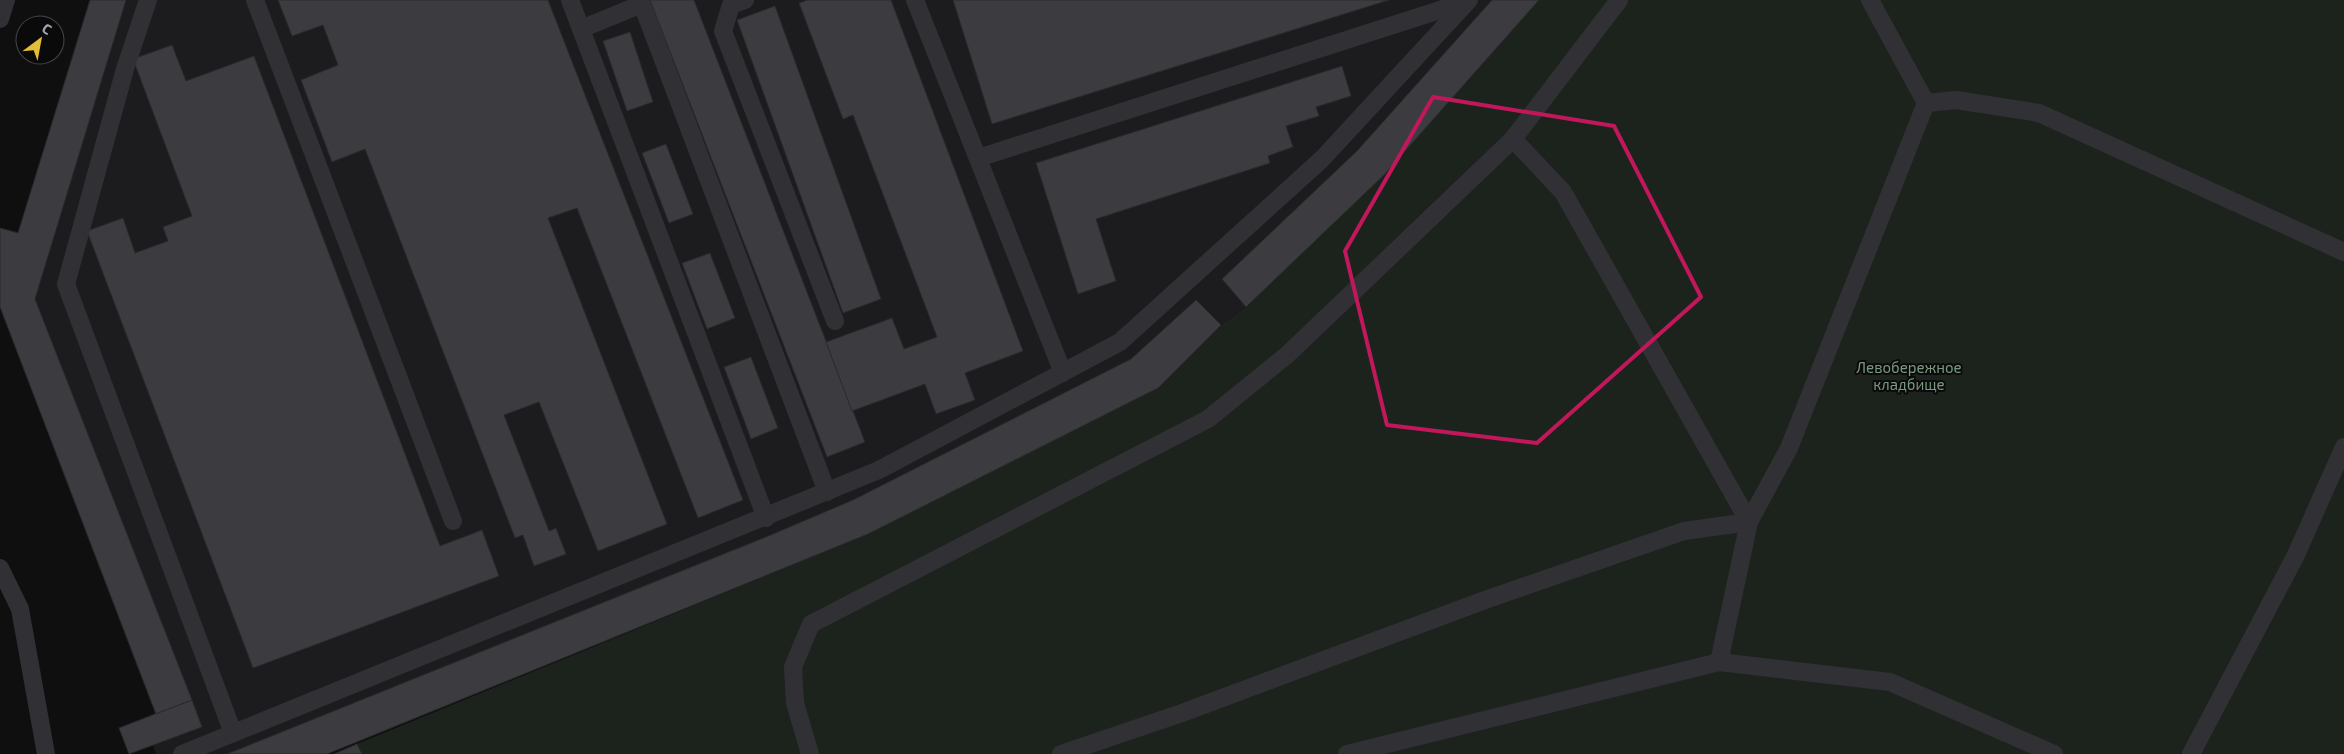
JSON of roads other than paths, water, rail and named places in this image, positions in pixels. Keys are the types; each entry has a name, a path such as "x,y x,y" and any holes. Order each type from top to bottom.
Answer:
{"lane":[{"path":"0,19 6,0"},
{"path":"148,0 125,69 66,284 233,734"},
{"path":"255,0 453,521"},
{"path":"570,0 766,518"},
{"path":"745,0 731,5 723,32 835,321"},
{"path":"915,0 1063,373"},
{"path":"810,754 795,703 793,667 811,624 1208,419 1288,355 1513,139 1619,0"},
{"path":"1870,0 1926,103"},
{"path":"182,754 766,518 879,470 1120,342 1322,158 1468,1"},
{"path":"978,158 1468,1"},
{"path":"580,29 642,4 827,492"},
{"path":"1926,103 1956,100 2039,113 2344,252"},
{"path":"1719,662 1749,522 1789,448 1926,103"},
{"path":"1513,139 1564,192 1749,522"},
{"path":"2191,754 2295,557 2344,447"},
{"path":"1061,754 1182,713 1485,600 1684,531 1749,522"},
{"path":"0,568 20,609 46,754"},
{"path":"1347,754 1719,662 1890,682 2054,754"}],"park label":[{"name":"Левобережное кладбище","path":"1909,376"}]}
